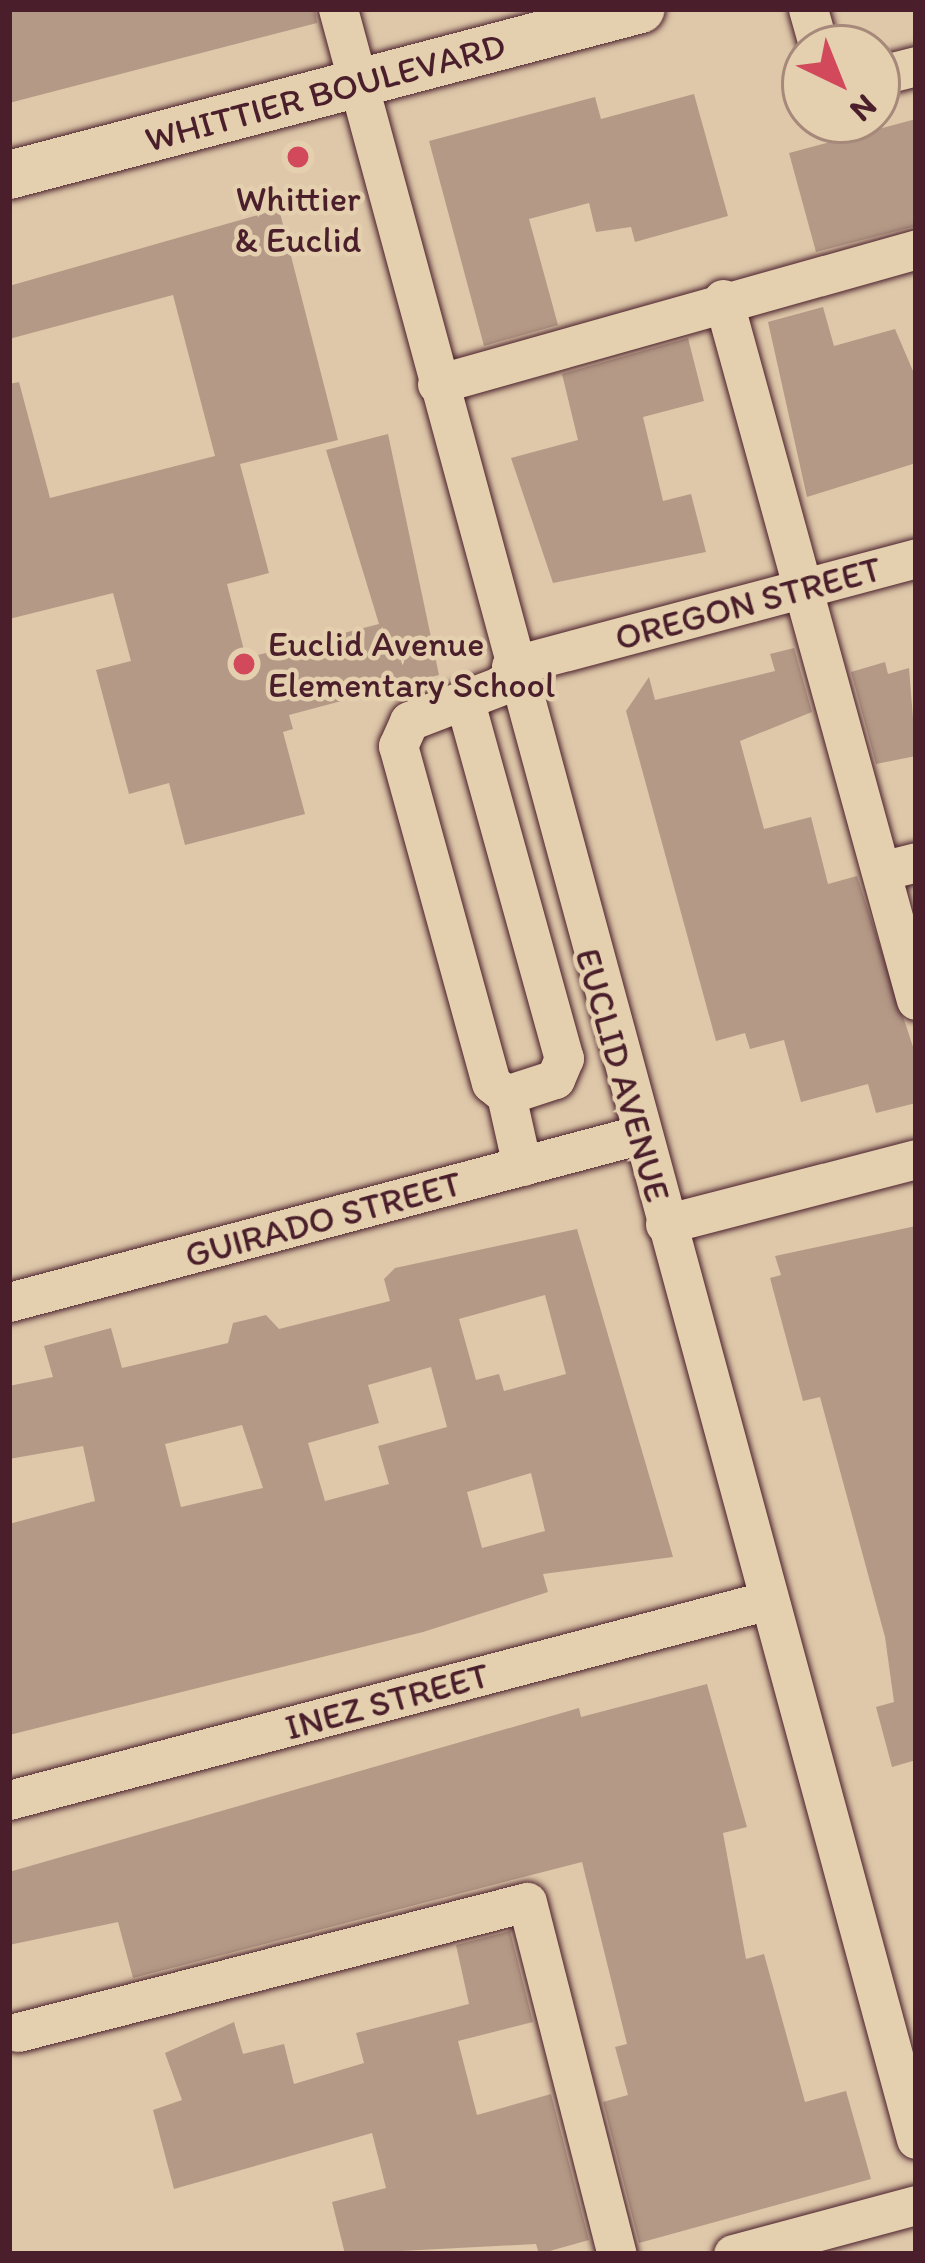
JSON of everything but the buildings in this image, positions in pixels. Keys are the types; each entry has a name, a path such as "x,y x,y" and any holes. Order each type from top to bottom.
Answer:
{"main road":[{"name":"WHITTIER BOULEVARD","path":"9,175 640,9"}],"street":[{"name":"EUCLID AVENUE","path":"338,9 638,1135 916,2139"},
{"path":"437,384 723,299 916,249"},
{"path":"723,299 800,589 898,866 916,1000"},
{"name":"OREGON STREET","path":"522,1166 506,1095 491,1083 398,746 410,721 465,702 513,673 916,558"},
{"path":"465,702 563,1058 555,1078 506,1095"},
{"name":"GUIRADO STREET","path":"9,1302 638,1135"},
{"path":"665,1224 916,1159"},
{"name":"INEZ STREET","path":"9,1801 765,1601"},
{"path":"18,2032 527,1902 617,2254"},
{"path":"734,2254 916,2205"}],"place":[{"name":"Whittier & Euclid","path":"298,157"},
{"name":"Euclid Avenue Elementary School","path":"244,664"}]}
